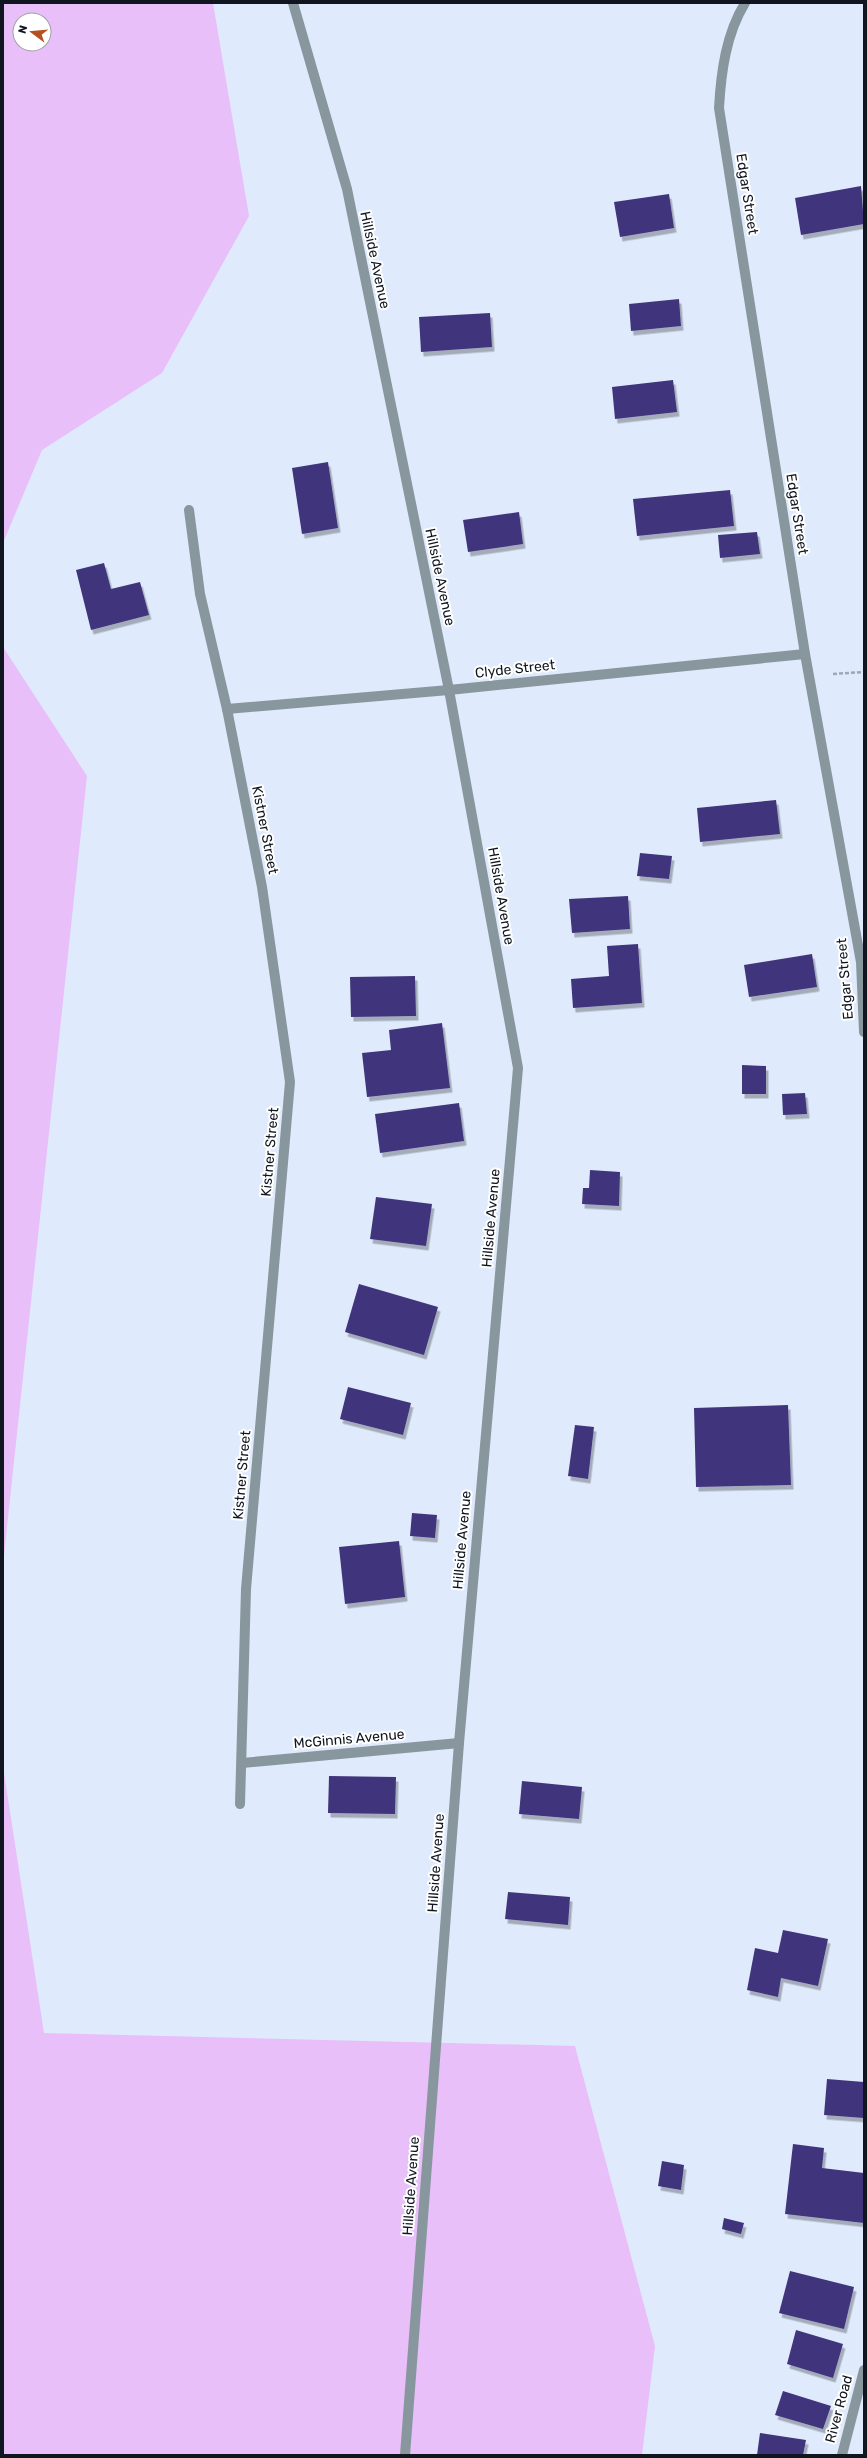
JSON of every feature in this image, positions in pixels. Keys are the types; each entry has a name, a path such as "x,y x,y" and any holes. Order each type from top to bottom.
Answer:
{"street":[{"name":"Hillside Avenue","path":"293,3 346,189 449,690 518,1068 459,1743 405,2455"},
{"name":"Edgar Street","path":"745,3 728,42 721,74 719,108 805,654 861,962 864,1032"},
{"name":"Kistner Street","path":"189,510 200,594 227,709 262,887 290,1082 246,1589 240,1804"},
{"name":"Clyde Street","path":"227,709 449,690 805,654"},
{"name":"McGinnis Avenue","path":"242,1763 459,1743"},
{"name":"River Road","path":"842,2455 864,2370"}],"shaded area":[{"path":"3,3 213,3 249,216 162,373 42,450 3,543"},
{"path":"3,647 87,776 3,1565"},
{"path":"3,1766 44,2033 575,2046 655,2346 642,2455 3,2455"}],"building":[{"path":"861,186 864,224 801,235 795,198"},
{"path":"669,194 674,228 620,237 614,202"},
{"path":"679,299 681,326 631,331 629,304"},
{"path":"490,313 492,347 421,352 419,317"},
{"path":"673,380 677,412 615,419 612,387"},
{"path":"328,462 338,528 302,534 292,468"},
{"path":"730,490 734,526 637,536 633,499"},
{"path":"519,512 523,544 468,552 463,520"},
{"path":"757,532 760,554 720,558 718,535"},
{"path":"104,563 111,589 140,582 149,615 91,630 76,570"},
{"path":"776,800 780,834 700,842 697,808"},
{"path":"640,853 672,856 669,879 637,876"},
{"path":"628,896 630,929 572,933 569,899"},
{"path":"638,944 642,1003 573,1008 571,979 609,976 607,946"},
{"path":"812,954 817,987 749,997 744,965"},
{"path":"415,976 416,1016 351,1017 350,977"},
{"path":"442,1023 450,1088 367,1097 362,1053 391,1050 389,1030"},
{"path":"742,1065 766,1066 766,1094 742,1094"},
{"path":"805,1093 807,1114 783,1115 782,1094"},
{"path":"459,1103 464,1141 380,1153 375,1114"},
{"path":"590,1170 620,1172 619,1206 582,1204 583,1188 589,1188"},
{"path":"376,1197 432,1204 426,1246 370,1239"},
{"path":"359,1284 438,1307 424,1355 345,1332"},
{"path":"348,1387 411,1403 403,1435 340,1419"},
{"path":"788,1405 791,1485 696,1487 694,1408"},
{"path":"575,1425 594,1427 588,1479 568,1476"},
{"path":"412,1513 437,1515 435,1538 410,1536"},
{"path":"399,1541 405,1597 345,1604 339,1547"},
{"path":"329,1776 396,1777 395,1814 328,1813"},
{"path":"522,1781 582,1787 579,1819 519,1814"},
{"path":"508,1892 570,1897 568,1925 505,1919"},
{"path":"783,1930 828,1939 818,1986 781,1978 778,1997 747,1990 755,1948 778,1953"},
{"path":"827,2079 864,2082 864,2118 824,2115"},
{"path":"793,2144 824,2148 822,2168 864,2173 864,2223 785,2214"},
{"path":"662,2161 684,2165 681,2190 658,2186"},
{"path":"724,2218 744,2223 741,2234 722,2229"},
{"path":"790,2271 854,2287 844,2329 779,2313"},
{"path":"796,2330 843,2344 833,2378 787,2364"},
{"path":"783,2391 831,2406 823,2429 775,2415"},
{"path":"760,2433 806,2440 803,2455 757,2455"}]}
